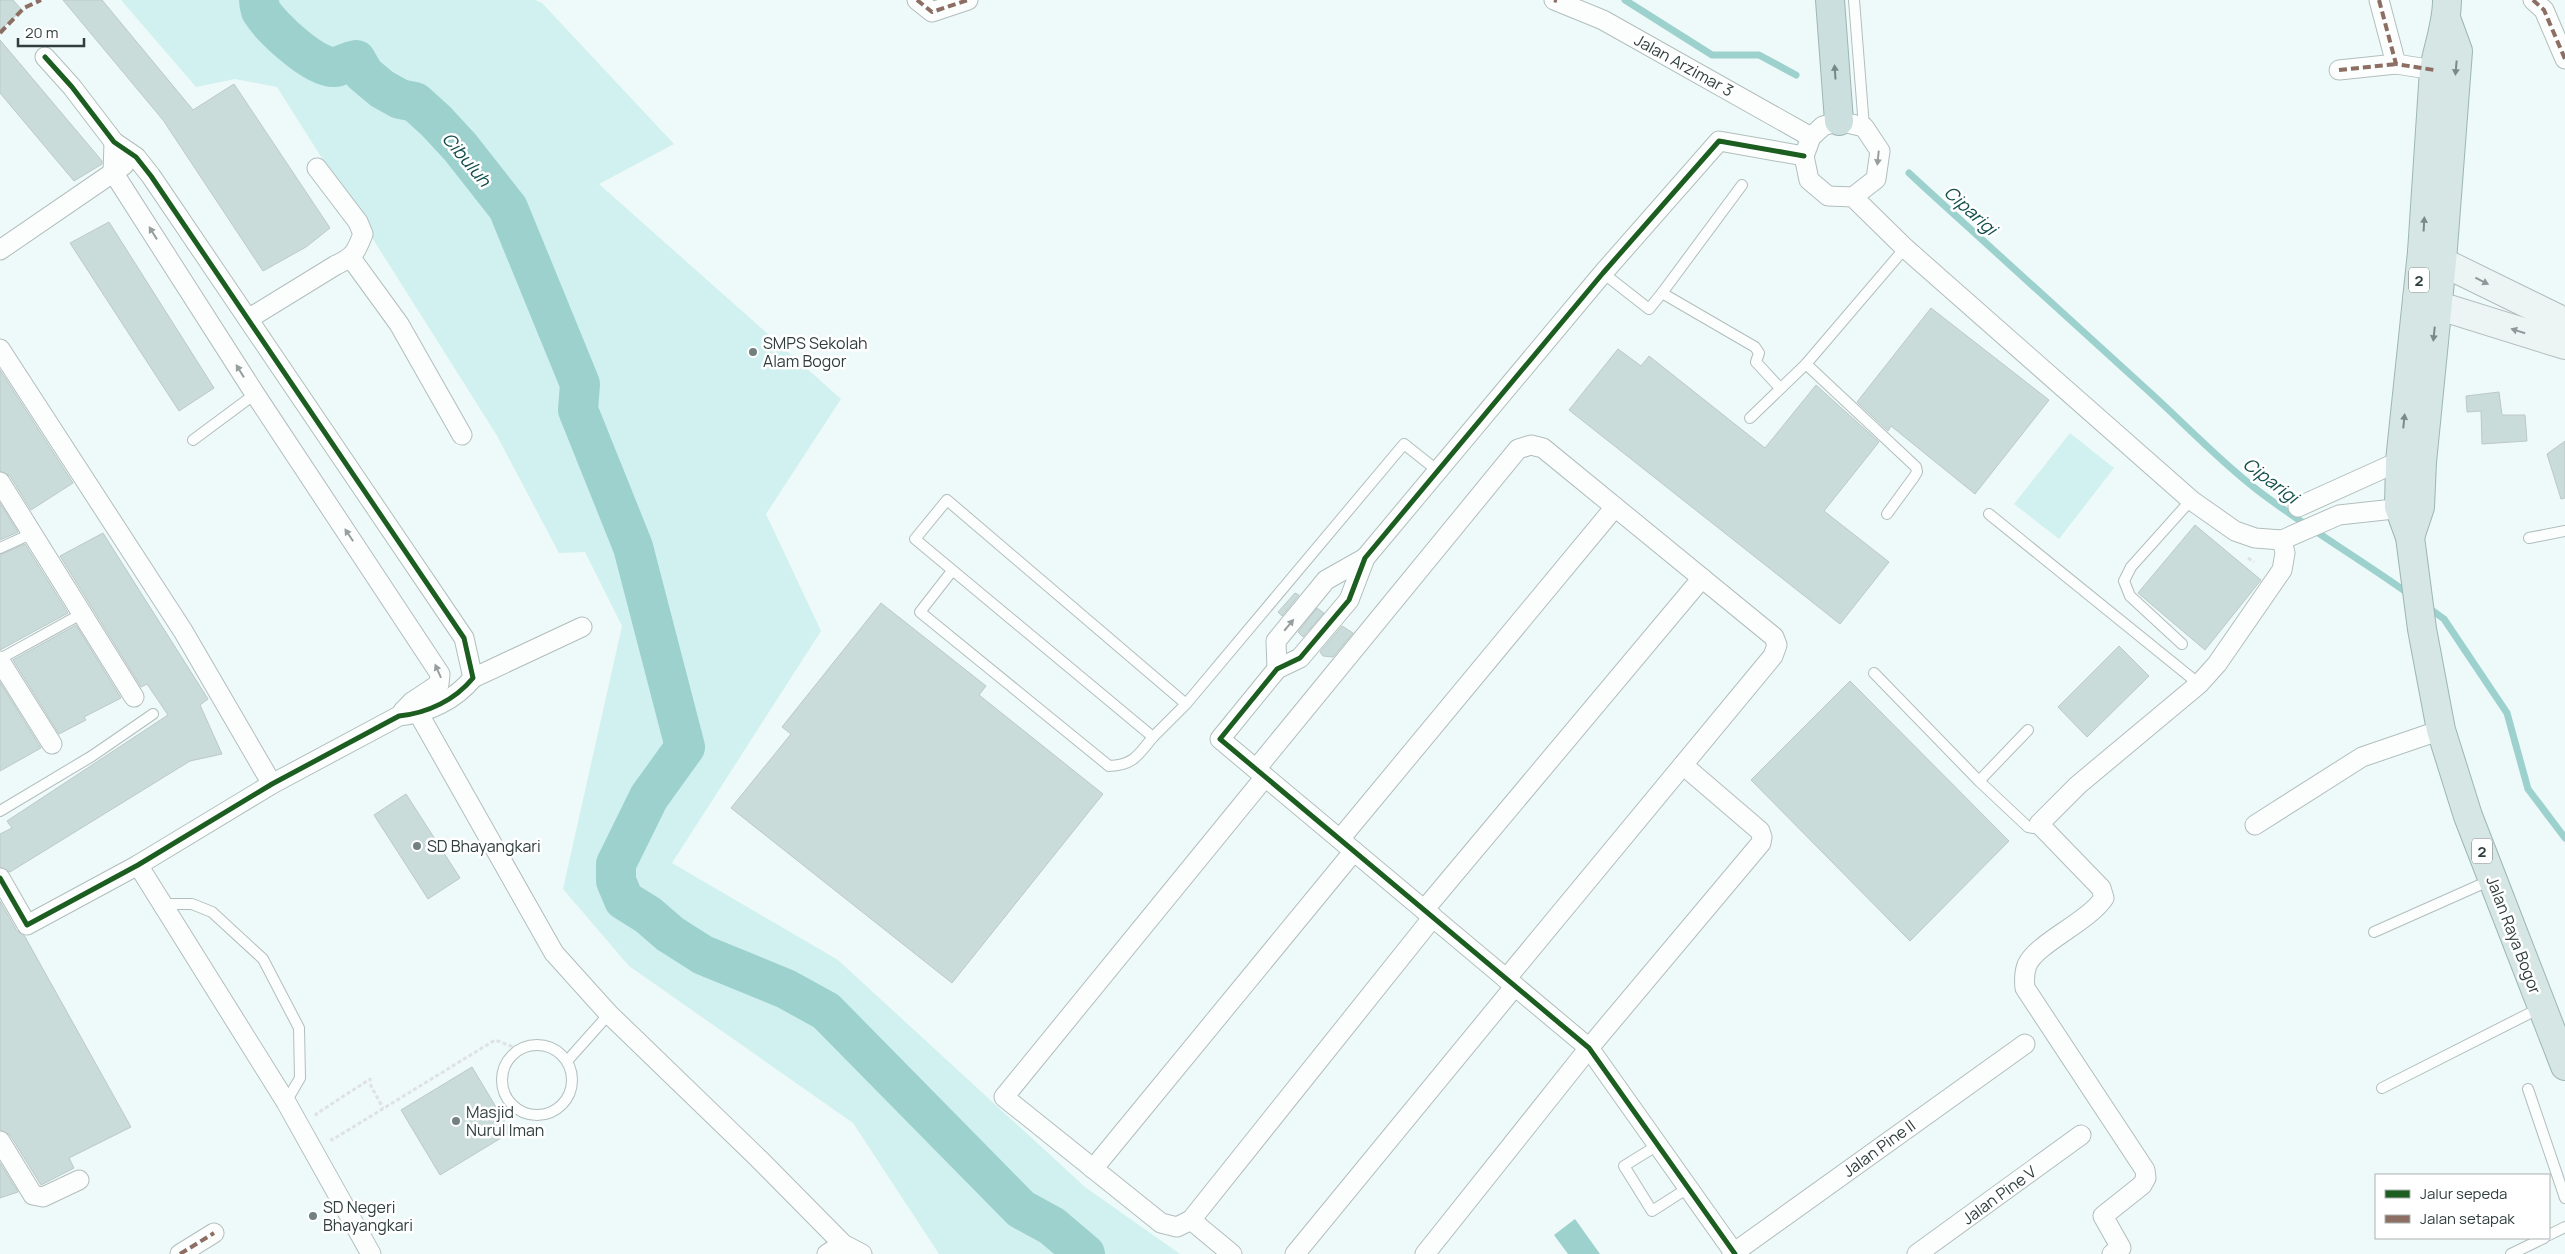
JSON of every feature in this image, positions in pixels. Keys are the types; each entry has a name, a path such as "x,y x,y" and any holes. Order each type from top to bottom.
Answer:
{"highway":[{"path":"1830,0 1851,124"},
{"name":"2","path":"2432,256 2434,70 2447,11"},
{"name":"2","path":"2410,507 2411,461 2427,302 2458,51 2447,11"},
{"name":"Jalan Raya Bogor","path":"2410,507 2410,537 2414,576 2440,730 2492,880 2565,1066"}],"main road":[{"path":"2432,256 2565,322"},
{"path":"2427,302 2565,345"}],"street":[{"path":"917,0 932,12 968,0"},
{"name":"Jalan Arzimar 3","path":"1554,0 1603,20 1811,137"},
{"path":"2379,0 2396,64"},
{"path":"2534,0 2544,10 2565,58"},
{"path":"44,57 72,88 114,142 136,158 151,176 464,638 473,678"},
{"path":"2338,70 2396,64 2434,70"},
{"path":"1851,124 1880,151 1876,179 1853,197 1828,196 1809,180 1804,156 1811,137 1823,126 1851,124"},
{"path":"1734,1254 1589,1048 1220,739 1277,669 1300,658 1348,600 1366,558 1603,273 1719,141 1804,156"},
{"path":"114,142 113,172 254,394 440,674 439,684 410,711"},
{"path":"2,245 136,158"},
{"path":"248,319 336,265 351,258 363,234 358,222 317,168"},
{"path":"1853,197 1905,248 2191,500 2235,532 2255,538 2284,539 2339,515 2410,507"},
{"path":"351,258 399,324 462,435"},
{"path":"0,349 183,631 272,784"},
{"path":"1295,1254 1683,765 1773,656 1777,645 1774,637 1702,578 1615,507 1543,448 1531,445 1518,449 1004,1097 1161,1223 1177,1227 1191,1220 1429,914 1702,578"},
{"path":"2298,507 2411,461"},
{"path":"0,482 134,697"},
{"path":"1340,839 1615,507"},
{"path":"2112,1254 2121,1248 2103,1216 2142,1185 2146,1178 2145,1170 2025,988 2024,975 2028,963 2038,952 2098,906 2104,898 2101,888 2039,824 2078,785 2199,684 2217,664 2282,570 2285,553 2284,539"},
{"path":"1277,669 1276,641 1326,580 1366,558"},
{"path":"0,878 27,925 138,865 272,784 410,711 461,693 473,678 582,627"},
{"path":"0,660 52,744"},
{"path":"410,711 554,953 609,1014 759,1159 835,1249 862,1254"},
{"path":"2255,825 2362,757 2440,730"},
{"path":"1425,1254 1589,1048 1761,843 1760,831 1683,765"},
{"path":"1093,1168 1354,851"},
{"path":"138,865 286,1102 371,1254"},
{"name":"Jalan Pine II","path":"1734,1254 2025,1044"},
{"name":"Jalan Pine V","path":"1917,1254 2081,1135"},
{"path":"0,1141 33,1195 43,1197 79,1180"},
{"path":"1191,1220 1232,1254"},
{"path":"180,1254 214,1233"}],"lane":[{"path":"1851,124 1854,0"},
{"path":"1603,273 1649,309 1742,185"},
{"path":"1750,418 1806,364 1905,248"},
{"path":"1662,293 1755,347 1759,353 1756,362 1780,388"},
{"path":"1806,364 1916,467 1914,477 1887,514"},
{"path":"193,440 254,394"},
{"path":"952,571 920,612 1109,766 1124,765 1134,760 1153,737 1186,704 1404,444 1438,471"},
{"path":"1153,737 915,539 946,500 1186,704"},
{"path":"2182,644 2130,596 2124,581 2131,567 2191,500"},
{"path":"1989,514 2199,684"},
{"path":"2529,538 2565,531"},
{"path":"0,548 32,533"},
{"path":"0,660 83,613"},
{"path":"1874,673 1979,781 2028,827 2034,828 2039,824"},
{"path":"0,811 92,756 152,714"},
{"path":"1979,781 2028,730"},
{"path":"2374,932 2492,880"},
{"path":"164,904 192,904 212,912 263,959 299,1028 300,1078 286,1102"},
{"path":"2382,1088 2541,1008"},
{"path":"568,1060 609,1014"},
{"path":"537,1043 554,1048 568,1060 574,1078 569,1096 556,1110 538,1116 520,1111 506,1098 501,1080 506,1062 519,1049 537,1043"},
{"path":"2528,1089 2565,1198"},
{"path":"1658,1145 1624,1166 1652,1211 1688,1188"},
{"path":"2550,1234 2565,1227"},
{"path":"2511,1254 2542,1239"}],"path":[{"path":"328,1133 332,1140 494,1040 519,1049"},
{"path":"320,1120 316,1114 370,1079 371,1086 383,1108"}],"shaded area":[{"path":"121,0 535,0 542,3 674,144 599,184 841,399 766,514 821,631 672,863 838,960 1085,1187 1180,1254 939,1254 853,1123 629,966 563,889 622,626 585,552 559,553 496,434 277,87 235,79 196,87"},
{"path":"2070,433 2114,468 2059,539 2014,504"},
{"path":"1575,1219 1600,1254 1568,1254 1554,1235"}],"building":[{"path":"0,0 13,0 22,10 0,30"},
{"path":"63,0 102,0 193,110 234,84 330,228 306,247 263,271 163,120"},
{"path":"0,40 102,161 102,164 74,181 0,93"},
{"path":"109,222 214,388 179,411 70,243"},
{"path":"1931,308 2049,400 1975,494 1891,426 1888,431 1857,402"},
{"path":"1618,349 1641,366 1649,356 1765,448 1816,385 1879,442 1824,511 1889,562 1840,624 1569,410"},
{"path":"0,370 73,483 31,510 10,476 0,471"},
{"path":"2499,392 2502,415 2525,415 2527,441 2482,444 2481,411 2467,412 2466,396"},
{"path":"2565,441 2565,498 2561,499 2547,454"},
{"path":"0,503 18,532 0,540"},
{"path":"2195,525 2261,580 2205,650 2138,593"},
{"path":"103,533 208,699 200,705 222,754 190,761 10,872 0,867 0,834 12,828 7,821 168,715 147,684 141,687 60,556"},
{"path":"25,544 68,613 0,650 0,555"},
{"path":"1295,593 1299,595 1282,616 1278,612"},
{"path":"881,603 986,686 979,695 1103,794 952,983 731,808 791,734 782,727"},
{"path":"1317,608 1324,613 1303,637 1298,632"},
{"path":"76,625 121,698 84,717 86,720 59,734 13,660"},
{"path":"1342,626 1353,633 1333,657 1323,656 1320,652"},
{"path":"2119,646 2149,676 2087,737 2058,707"},
{"path":"1850,681 2009,841 1910,941 1751,780"},
{"path":"0,682 41,748 0,771"},
{"name":"SD Bhayangkari","path":"406,794 460,878 428,899 374,815"},
{"path":"0,901 17,931 24,935 131,1127 69,1158 74,1168 41,1185 10,1135 0,1130"},
{"name":"Masjid Nurul Iman","path":"472,1067 511,1132 440,1175 401,1110"},
{"path":"0,1163 18,1192 0,1198"}],"waterway":[{"name":"Cibuluh","path":"259,0 261,11 266,18 283,36 305,54 326,66 334,67 356,60 364,74 382,89 400,99 415,102 460,147 508,208 580,384 578,410 633,547 685,747 649,797 616,864 616,881 624,900 648,915 670,934 703,955 786,989 826,1011 1021,1209 1052,1226 1085,1254"},
{"name":"Ciparigi","path":"1625,0 1712,55 1759,55 1796,75"},
{"name":"Ciparigi","path":"1909,173 2241,477 2294,516 2409,594"},
{"name":"Ciparigi","path":"2426,606 2444,619 2507,713 2528,789 2565,838"}],"marked path":[{"path":"0,33 24,8 41,0"},
{"path":"917,0 932,12 968,0"},
{"path":"2379,0 2396,64 2434,70"},
{"path":"2533,0 2544,10 2565,59"},
{"path":"2339,70 2396,64"},
{"path":"180,1254 214,1233"}],"cycle path":[{"path":"0,878 27,925 138,865 272,784 399,716 420,712 440,704 458,693 473,678 464,638 151,176 136,157 114,142 72,87 45,57"},
{"path":"1735,1254 1589,1048 1220,739 1277,669 1300,658 1349,600 1365,558 1603,273 1719,141 1804,156"}],"place":[{"name":"SMPS Sekolah Alam Bogor","path":"753,352"},
{"name":"SD Bhayangkari","path":"417,846"},
{"name":"Masjid Nurul Iman","path":"456,1121"},
{"name":"SD Negeri Bhayangkari","path":"313,1216"}]}
